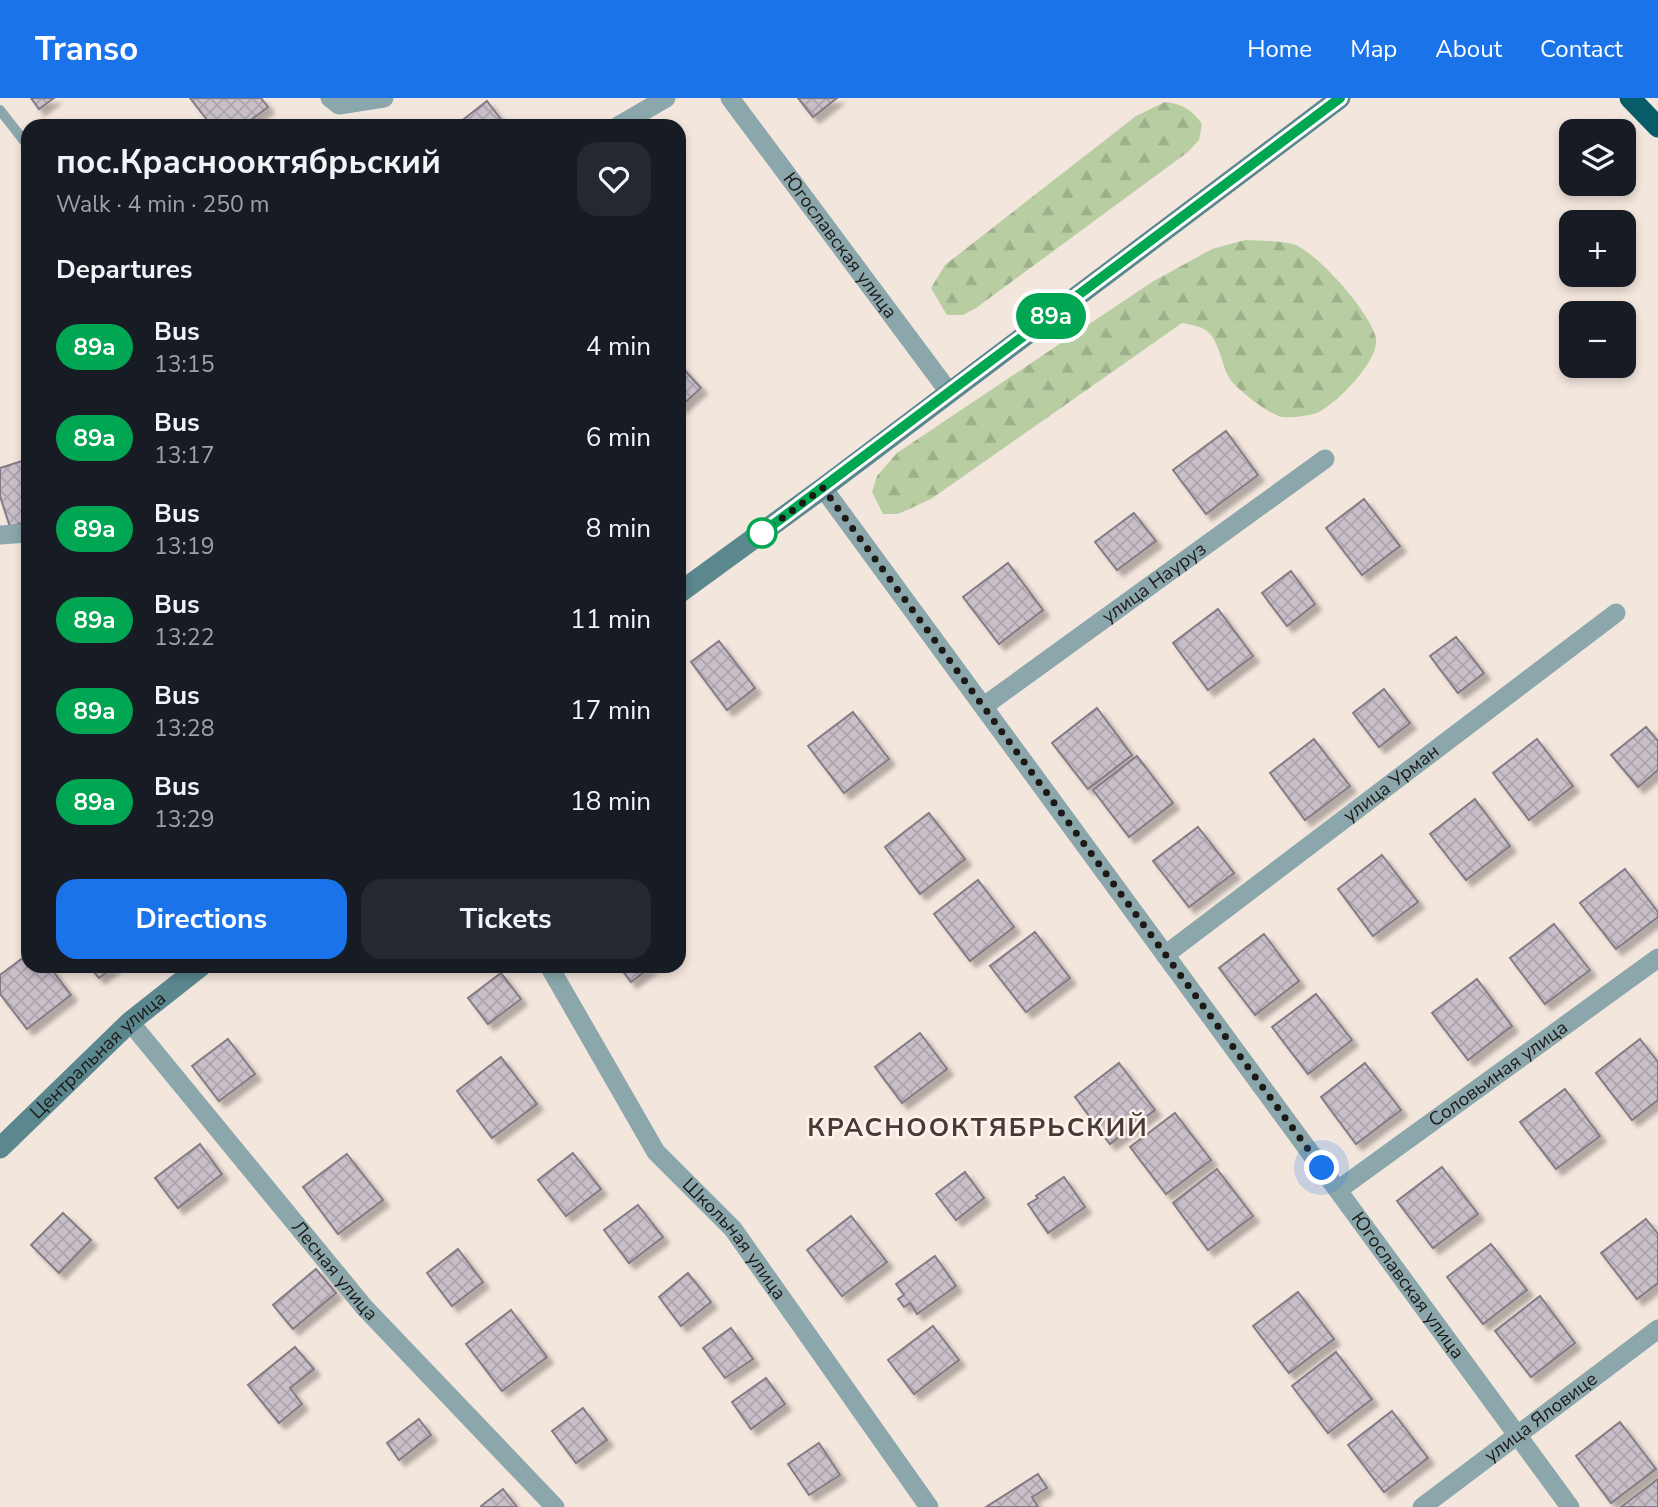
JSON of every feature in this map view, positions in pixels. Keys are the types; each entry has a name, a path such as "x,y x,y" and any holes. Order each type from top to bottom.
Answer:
{"highway":[{"path":"1630,98 1658,127"}],"street":[{"path":"330,98 339,105 384,98"},
{"path":"630,119 666,98"},
{"name":"Югославская улица","path":"730,98 949,392"},
{"path":"686,588 823,488 1340,98"},
{"name":"улица Науруз","path":"984,706 1325,459"},
{"name":"Югославская улица","path":"823,488 1570,1507"},
{"path":"0,534 21,533"},
{"name":"улица Урман","path":"1165,955 1616,613"},
{"name":"Соловьиная улица","path":"1338,1190 1658,958"},
{"name":"Центральная улица","path":"0,1148 130,1022 192,973"},
{"name":"Школьная улица","path":"554,973 656,1152 733,1229 929,1507"},
{"name":"Лесная улица","path":"130,1022 363,1307 555,1507"},
{"name":"улица Яловице","path":"1422,1507 1658,1329"}],"lane":[{"path":"0,110 21,137"}],"green space":[{"path":"1165,102 1186,108 1202,124 1199,140 1188,152 976,308 963,315 947,315 931,288 945,265 1136,116"},
{"path":"1245,240 1275,241 1303,249 1342,285 1372,328 1376,339 1371,358 1346,391 1327,407 1319,412 1295,417 1282,417 1269,411 1246,395 1230,379 1211,335 1198,326 1182,323 931,499 898,514 883,514 872,492 877,476 897,453 1152,282 1212,249"}],"building":[{"path":"31,98 54,98 39,109"},
{"path":"190,98 261,98 268,107 252,119 206,119"},
{"path":"798,98 837,98 813,117"},
{"path":"487,101 501,119 464,119"},
{"path":"686,372 701,388 686,402"},
{"path":"1226,431 1258,475 1206,514 1173,470"},
{"path":"21,461 21,523 10,527 0,496 0,468"},
{"path":"1364,499 1400,546 1362,575 1326,528"},
{"path":"1134,513 1156,541 1117,570 1095,542"},
{"path":"1008,563 1043,610 999,644 963,597"},
{"path":"1291,571 1315,604 1287,626 1262,593"},
{"path":"1218,609 1253,656 1208,690 1173,643"},
{"path":"1456,637 1484,673 1458,693 1430,656"},
{"path":"719,641 755,688 727,710 691,662"},
{"path":"1384,689 1410,723 1379,747 1353,713"},
{"path":"1097,708 1132,755 1088,789 1052,743"},
{"path":"853,712 889,759 844,793 808,746"},
{"path":"1646,727 1658,741 1658,770 1638,787 1611,755"},
{"path":"1314,739 1350,786 1305,820 1270,773"},
{"path":"1537,739 1573,786 1529,820 1493,773"},
{"path":"1137,756 1173,803 1129,837 1093,790"},
{"path":"1475,799 1510,846 1466,880 1430,834"},
{"path":"929,813 965,859 920,894 885,847"},
{"path":"1198,827 1234,873 1189,907 1153,861"},
{"path":"1382,855 1418,902 1373,936 1338,889"},
{"path":"1625,869 1658,912 1658,917 1616,949 1580,903"},
{"path":"978,880 1014,927 970,961 934,914"},
{"path":"1554,924 1590,970 1545,1004 1510,958"},
{"path":"1035,932 1070,978 1026,1012 990,966"},
{"path":"1264,934 1299,981 1255,1015 1219,968"},
{"path":"21,959 21,973 54,973 71,995 27,1029 0,994 0,975"},
{"path":"501,973 521,999 488,1024 468,998"},
{"path":"624,973 643,973 631,982"},
{"path":"1477,979 1512,1026 1468,1060 1432,1013"},
{"path":"1316,994 1352,1040 1308,1074 1272,1027"},
{"path":"920,1033 947,1069 902,1103 875,1067"},
{"path":"228,1039 255,1074 219,1101 192,1066"},
{"path":"1640,1039 1658,1062 1658,1100 1632,1120 1596,1073"},
{"path":"501,1057 537,1104 492,1138 457,1091"},
{"path":"1119,1063 1155,1110 1110,1144 1075,1097"},
{"path":"1365,1063 1401,1110 1356,1144 1321,1097"},
{"path":"1565,1089 1600,1136 1556,1169 1520,1122"},
{"path":"1175,1113 1211,1160 1166,1194 1130,1147"},
{"path":"200,1144 222,1174 178,1208 155,1178"},
{"path":"573,1153 601,1189 566,1216 538,1180"},
{"path":"347,1154 383,1200 338,1234 303,1187"},
{"path":"1442,1167 1478,1214 1433,1248 1397,1201"},
{"path":"1217,1169 1253,1216 1208,1250 1173,1203"},
{"path":"965,1172 984,1198 956,1220 936,1194"},
{"path":"1064,1177 1085,1207 1048,1233 1028,1204"},
{"path":"638,1205 663,1237 629,1263 604,1230"},
{"path":"63,1213 91,1240 59,1273 31,1245"},
{"path":"851,1216 887,1262 842,1296 807,1250"},
{"path":"1646,1219 1658,1234 1658,1283 1637,1299 1601,1253"},
{"path":"1491,1244 1527,1290 1483,1324 1447,1277"},
{"path":"458,1249 483,1282 452,1306 427,1273"},
{"path":"935,1256 956,1286 917,1314 910,1303 904,1307 898,1299 904,1295 896,1284"},
{"path":"316,1269 336,1293 293,1329 273,1305"},
{"path":"688,1273 711,1302 681,1326 659,1297"},
{"path":"1298,1292 1334,1339 1289,1373 1253,1326"},
{"path":"1540,1296 1575,1343 1531,1377 1495,1331"},
{"path":"511,1310 547,1357 502,1391 466,1344"},
{"path":"933,1326 959,1360 914,1394 888,1360"},
{"path":"731,1328 753,1359 725,1378 703,1348"},
{"path":"295,1347 314,1369 290,1388 302,1404 279,1423 248,1385"},
{"path":"1336,1352 1372,1399 1328,1433 1292,1386"},
{"path":"766,1378 785,1404 751,1429 732,1402"},
{"path":"583,1408 607,1440 576,1463 552,1431"},
{"path":"1392,1411 1428,1458 1384,1492 1348,1445"},
{"path":"419,1419 431,1435 399,1460 387,1443"},
{"path":"1620,1422 1656,1469 1611,1503 1576,1456"},
{"path":"819,1443 840,1475 809,1495 788,1464"},
{"path":"1038,1474 1047,1488 1032,1497 1038,1507 986,1507"},
{"path":"1658,1479 1658,1507 1621,1507"},
{"path":"503,1489 517,1507 481,1506"}],"bus line":[{"name":"89a","path":"762,533 1340,98"}],"district":[{"name":"КРАСНООКТЯБРЬСКИЙ","path":"978,1127"}],"route":[{"path":"762,533 823,488 1322,1168"}]}
